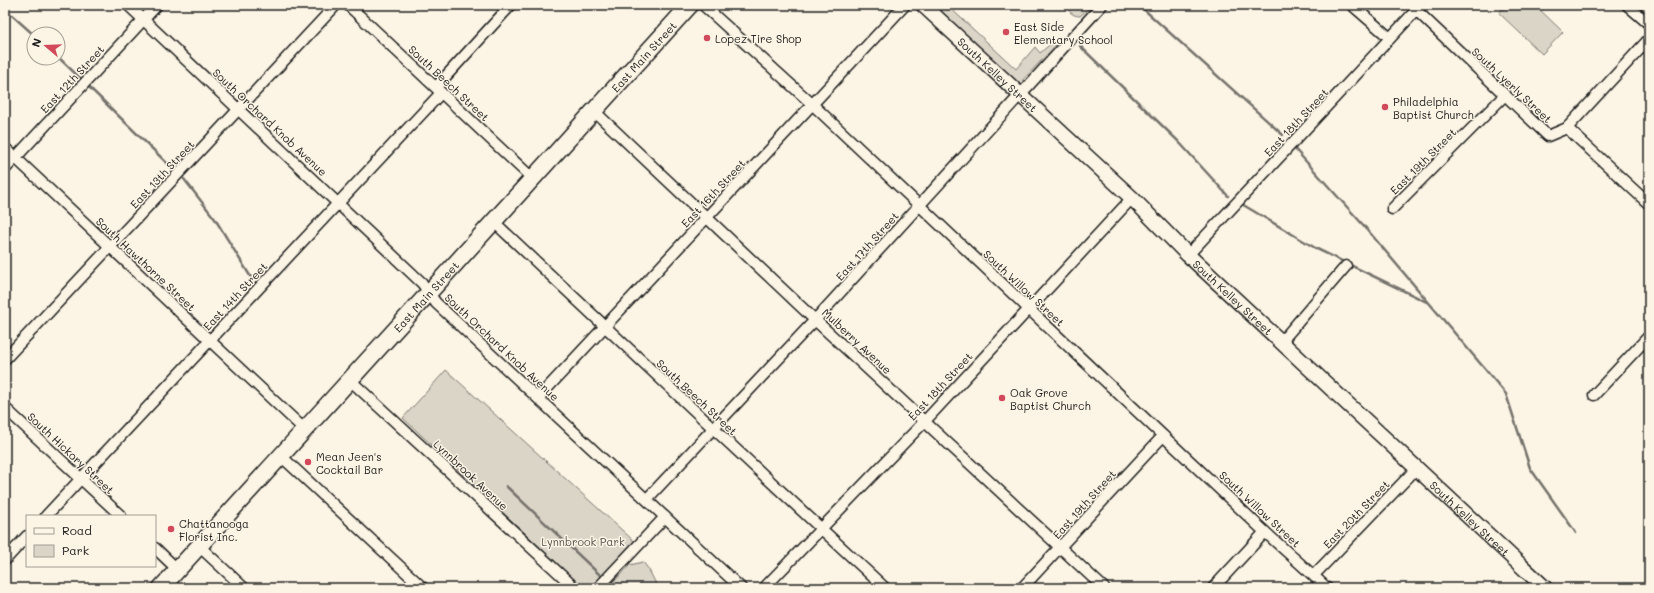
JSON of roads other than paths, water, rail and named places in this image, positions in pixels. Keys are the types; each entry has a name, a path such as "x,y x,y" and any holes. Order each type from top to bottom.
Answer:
{"main road":[{"name":"East Main Street","path":"161,588 690,5"},
{"name":"South Kelley Street","path":"923,5 1132,198 1188,255 1545,588"}],"street":[{"name":"South Orchard Knob Avenue","path":"128,5 422,283 436,303 741,588"},
{"name":"East 12th Street","path":"5,169 157,5"},
{"name":"East 13th Street","path":"5,359 336,5"},
{"name":"South Beech Street","path":"348,5 533,179"},
{"name":"East 14th Street","path":"47,515 338,203 439,90 511,5"},
{"name":"South Willow Street","path":"703,5 812,104 1265,532 1327,588"},
{"name":"East 16th Street","path":"538,398 905,5"},
{"name":"East 17th Street","path":"647,499 920,206 1102,5"},
{"path":"1352,5 1390,38"},
{"path":"1627,5 1649,24"},
{"name":"East 18th Street","path":"1188,255 1418,8"},
{"name":"South Lyerly Street","path":"1418,8 1504,96 1548,136 1567,128"},
{"path":"1649,39 1567,128 1649,204"},
{"name":"East 19th Street","path":"1392,209 1504,96"},
{"name":"Mulberry Avenue","path":"594,111 815,320 1104,588"},
{"name":"South Hawthorne Street","path":"5,148 305,430"},
{"name":"East 18th Street","path":"764,588 925,421 1028,308 1132,198"},
{"name":"South Beech Street","path":"494,222 885,588"},
{"path":"1281,342 1346,266"},
{"path":"1594,395 1649,336"},
{"name":"Lynnbrook Avenue","path":"350,380 574,588"},
{"name":"South Hickory Street","path":"5,408 120,515"},
{"name":"East 19th Street","path":"1022,588 1163,436"},
{"path":"281,456 422,588"},
{"name":"East 20th Street","path":"1314,576 1416,469"},
{"path":"598,588 665,517"},
{"path":"1213,588 1265,532"},
{"path":"5,560 26,537"},
{"path":"199,546 244,588"},
{"path":"156,549 178,570"}],"waterway":[{"path":"1139,5 1283,135"},
{"path":"5,9 26,28"},
{"path":"1080,46 1178,141 1228,196"},
{"path":"66,65 80,78"},
{"path":"90,88 173,169"},
{"path":"1293,147 1365,227 1506,394 1530,468 1576,533"},
{"path":"184,179 215,219 252,279"},
{"path":"1240,203 1317,249 1427,302"},
{"path":"506,486 600,575"},
{"path":"611,585 614,588"}],"place":[{"name":"East Side Elementary School","path":"1006,32"},
{"name":"Lopez Tire Shop","path":"707,38"},
{"name":"Philadelphia Baptist Church","path":"1385,107"},
{"name":"Oak Grove Baptist Church","path":"1002,398"},
{"name":"Mean Jeen's Cocktail Bar","path":"308,462"},
{"name":"Chattanooga Florist Inc.","path":"171,529"}],"park label":[{"name":"Lynnbrook Park","path":"583,541"}]}
